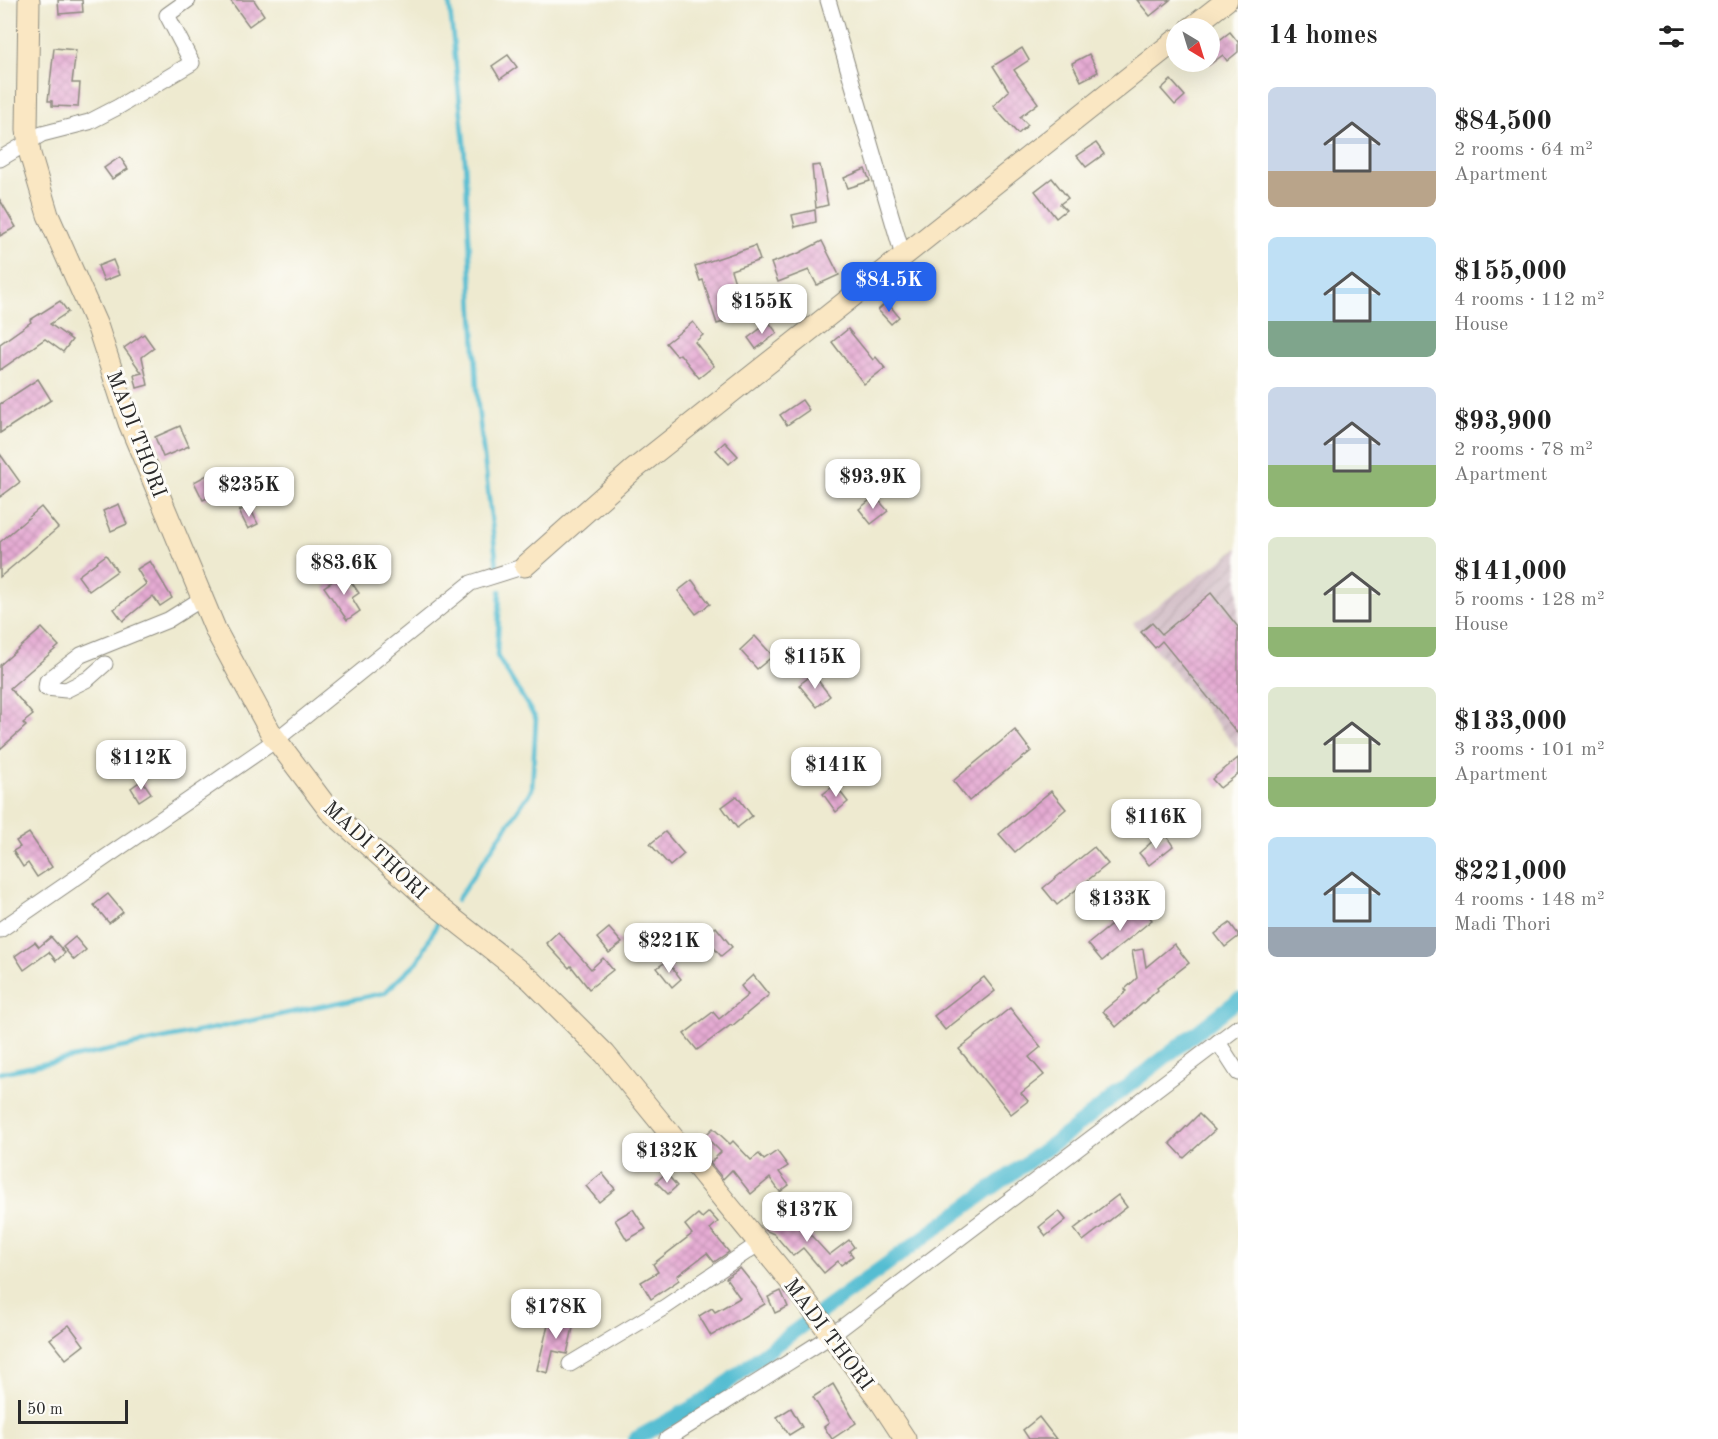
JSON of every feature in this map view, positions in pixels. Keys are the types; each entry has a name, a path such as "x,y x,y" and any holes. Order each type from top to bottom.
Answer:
{"main road":[{"name":"MADI THORI","path":"29,0 28,142 48,215 98,328 129,423 216,631 276,740 329,810 428,899 531,980 605,1054 806,1301 880,1401 905,1439"},
{"path":"1204,18 1227,0"},
{"path":"525,566 632,471 1166,48"}],"street":[{"path":"0,159 42,134 89,122 192,63 167,15 188,0"},
{"path":"828,0 903,256"},
{"path":"0,930 276,740 471,583 525,566"},
{"path":"105,664 88,679 66,690 46,688 47,681 81,655 168,620 202,598"},
{"path":"667,1439 828,1330 1238,1027"},
{"path":"1218,1042 1238,1073"},
{"path":"570,1364 665,1307 758,1244"}],"shaded area":[{"path":"1238,548 1238,749 1133,623"}],"building":[{"path":"58,0 82,0 83,12 59,14"},
{"path":"230,0 254,0 264,15 249,26"},
{"path":"1137,0 1170,0 1150,16"},
{"path":"1230,32 1238,42 1238,52 1227,61 1223,55 1220,57 1220,40"},
{"path":"54,48 76,50 72,83 80,83 78,107 52,106 52,101 48,101"},
{"path":"1022,48 1029,60 1014,70 1038,103 1020,117 1028,125 1018,134 993,106 1009,91 993,66"},
{"path":"1089,54 1098,72 1081,81 1072,63"},
{"path":"508,55 517,67 500,79 492,66"},
{"path":"1171,80 1185,96 1175,105 1161,89"},
{"path":"1096,143 1104,154 1086,167 1077,156"},
{"path":"120,157 128,169 112,179 104,168"},
{"path":"820,165 828,205 816,208 812,166"},
{"path":"865,169 870,181 848,188 844,178"},
{"path":"1052,178 1068,198 1060,204 1066,210 1056,218 1035,191"},
{"path":"0,200 16,227 0,236"},
{"path":"815,210 816,222 795,227 792,215"},
{"path":"822,241 839,275 817,285 809,270 778,282 771,263 799,253"},
{"path":"755,246 760,260 731,270 745,315 717,324 703,280 700,281 695,266"},
{"path":"113,260 119,275 104,281 98,266"},
{"path":"60,301 68,312 50,324 72,340 63,352 45,339 0,370 0,344 31,322 30,320"},
{"path":"887,302 899,317 891,324 878,310"},
{"path":"693,322 703,335 695,342 714,366 699,378 680,354 677,356 666,343"},
{"path":"769,322 777,333 756,349 748,338"},
{"path":"848,329 873,360 876,357 885,368 864,384 832,342"},
{"path":"144,334 154,348 142,357 148,385 137,388 134,375 142,373 124,348"},
{"path":"38,379 51,400 0,433 0,404"},
{"path":"802,400 809,410 787,425 780,415"},
{"path":"180,426 189,446 163,457 155,437"},
{"path":"725,442 738,456 729,464 716,450"},
{"path":"0,454 20,482 0,497"},
{"path":"848,465 857,476 842,488 833,477"},
{"path":"207,475 216,494 203,500 194,482"},
{"path":"875,496 888,511 871,524 859,509"},
{"path":"119,504 127,524 111,531 103,511"},
{"path":"249,506 258,524 248,529 239,511"},
{"path":"41,507 58,528 0,577 0,542"},
{"path":"106,555 117,571 89,591 78,576"},
{"path":"150,561 172,598 160,606 153,596 123,621 114,609 146,584 137,569"},
{"path":"345,573 359,593 352,598 360,611 347,620 324,587"},
{"path":"692,580 710,604 696,614 678,591"},
{"path":"1211,593 1238,627 1238,734 1162,641 1155,648 1141,632 1152,623 1162,634"},
{"path":"42,628 59,646 10,688 33,715 23,723 26,726 0,749 0,665"},
{"path":"755,636 773,656 757,669 740,650"},
{"path":"813,674 830,696 817,707 799,685"},
{"path":"1015,730 1031,751 969,801 953,781"},
{"path":"1238,758 1238,774 1220,788 1212,779"},
{"path":"142,780 151,793 139,801 131,788"},
{"path":"835,785 848,802 836,812 823,794"},
{"path":"1051,791 1066,809 1015,852 999,834"},
{"path":"737,796 752,816 737,828 722,807"},
{"path":"665,832 684,854 670,866 650,844"},
{"path":"29,833 52,867 37,877 28,863 23,867 13,851 20,847 16,841"},
{"path":"1166,835 1173,846 1149,865 1139,853 1154,840 1156,842"},
{"path":"1094,847 1108,864 1057,905 1043,888"},
{"path":"108,894 123,912 109,923 94,905"},
{"path":"1138,903 1152,920 1102,961 1088,944"},
{"path":"1230,923 1238,937 1225,947 1215,934"},
{"path":"716,927 732,947 721,956 705,937"},
{"path":"609,928 622,943 609,953 597,938"},
{"path":"558,932 591,969 603,958 613,970 589,989 571,966 569,968 546,943"},
{"path":"51,937 65,953 56,961 49,952 24,970 15,956 35,942 39,947"},
{"path":"75,937 86,950 74,960 63,947"},
{"path":"1174,944 1189,963 1157,988 1158,990 1116,1027 1103,1011 1127,991 1125,989 1137,978 1132,951 1143,949 1146,967"},
{"path":"667,961 681,979 672,987 657,968"},
{"path":"753,975 769,995 732,1026 697,1050 684,1034 713,1012 719,1019 748,995 741,986"},
{"path":"984,977 995,991 945,1030 934,1016"},
{"path":"1010,1008 1041,1047 1029,1057 1044,1075 1021,1093 1028,1101 1011,1114 959,1049"},
{"path":"1199,1114 1215,1130 1184,1158 1170,1143"},
{"path":"713,1128 730,1144 733,1141 751,1160 759,1154 764,1160 777,1151 788,1166 779,1172 789,1185 780,1192 770,1178 751,1194 732,1170 723,1179 710,1163 721,1152 705,1136"},
{"path":"602,1173 615,1189 599,1202 586,1186"},
{"path":"666,1173 677,1186 668,1194 656,1182"},
{"path":"1118,1195 1127,1207 1083,1241 1074,1229"},
{"path":"633,1209 646,1229 627,1240 615,1220"},
{"path":"1059,1211 1066,1220 1046,1236 1039,1227"},
{"path":"709,1212 718,1222 710,1229 729,1252 714,1262 707,1253 677,1276 679,1280 651,1299 641,1282 658,1272 653,1264 692,1234 685,1225 698,1214 702,1218"},
{"path":"773,1212 807,1231 829,1255 849,1240 854,1247 849,1251 853,1256 841,1265 838,1261 824,1273 803,1248 793,1256 774,1234 765,1230"},
{"path":"740,1268 765,1304 711,1336 699,1316 712,1308 715,1312 740,1298 726,1278"},
{"path":"781,1291 788,1307 775,1313 768,1297"},
{"path":"551,1313 575,1319 567,1354 553,1351 548,1373 537,1370"},
{"path":"69,1325 84,1345 66,1359 50,1339"},
{"path":"833,1384 856,1423 832,1439 824,1427 829,1423 813,1397"},
{"path":"791,1408 802,1427 789,1435 777,1417"},
{"path":"1039,1417 1056,1439 1029,1439 1023,1430"}],"waterway":[{"path":"449,0 464,142 478,407 497,566"},
{"path":"457,900 532,789 536,719 497,656 500,591"},
{"path":"0,1073 384,993 418,961 438,922"},
{"path":"635,1439 704,1401 774,1346 1069,1132 1238,1000"}]}
